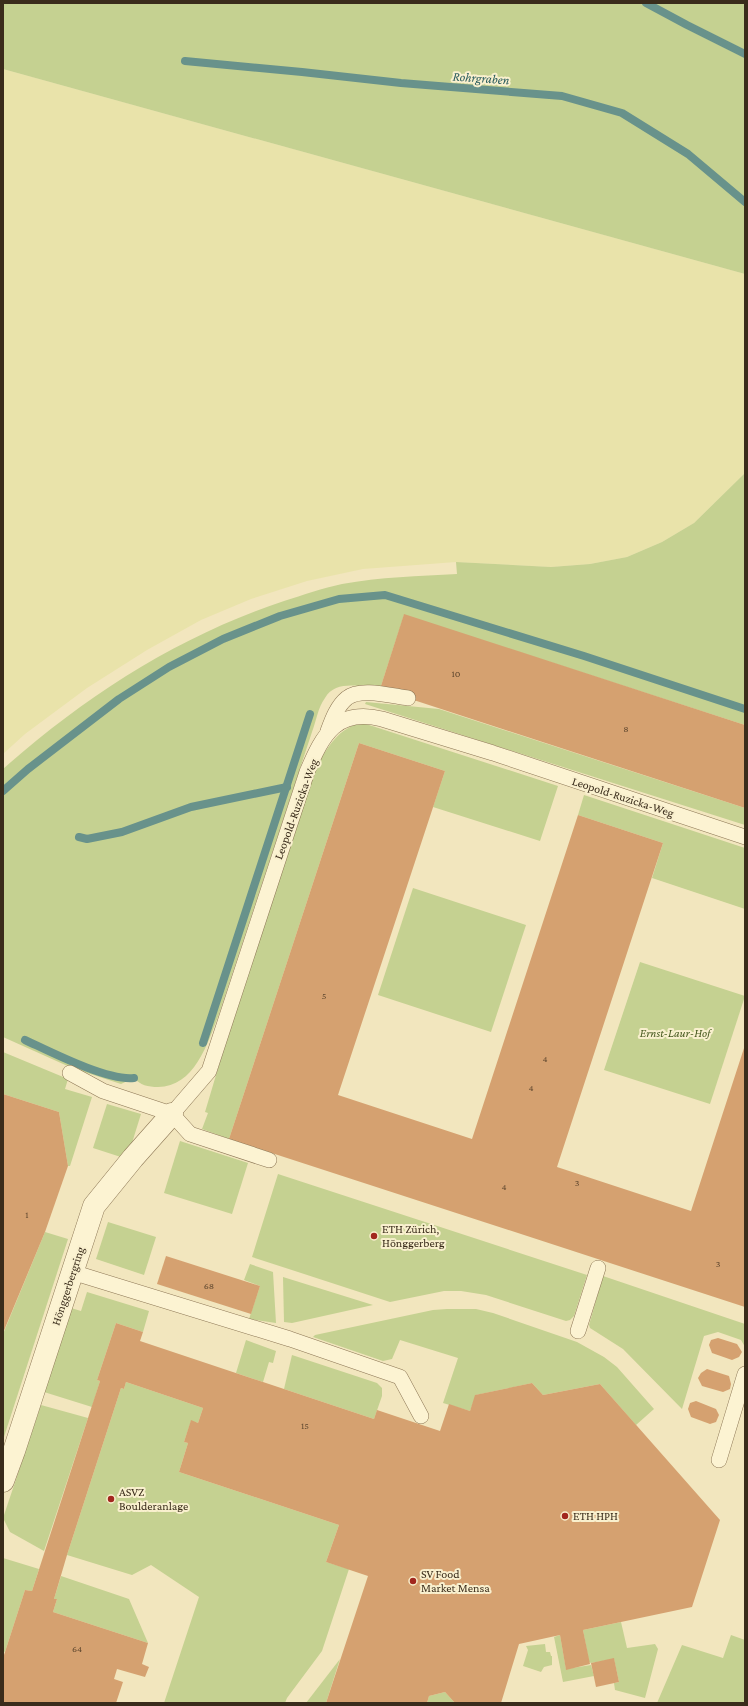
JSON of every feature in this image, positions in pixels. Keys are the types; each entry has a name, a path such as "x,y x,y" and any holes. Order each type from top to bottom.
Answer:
{"street":[{"name":"Hönggerbergring","path":"3,1480 14,1451 94,1206 133,1158 172,1114"}],"lane":[{"path":"326,735 336,713 347,698 358,693 408,698"},
{"name":"Leopold-Ruzicka-Weg","path":"172,1114 208,1071 307,772 326,735 339,723 356,715 368,715 382,718 493,753 745,837"},
{"path":"70,1073 103,1090 172,1114 190,1134 269,1160"},
{"path":"578,1330 598,1268"},
{"path":"72,1272 290,1339 400,1377 421,1416"},
{"path":"719,1460 745,1374"}],"shaded area":[{"path":"3,69 745,274 745,473 694,523 662,542 627,557 590,564 551,567 456,562 363,569 307,581 251,599 201,620 147,650 87,688 25,734 3,754"}],"green space":[{"path":"3,3 745,3 745,274 3,69"},
{"path":"745,473 745,725 404,615 380,689 358,686 343,686 336,688 325,698 321,706 219,1014 205,1049 191,1071 182,1080 171,1085 158,1087 148,1086 142,1084 134,1078 121,1084 72,1068 3,1037 3,769 34,742 67,717 135,670 208,631 245,615 284,601 342,584 400,577 457,574 456,562 551,567 590,564 627,557 662,542 694,523"},
{"path":"366,702 439,709 745,808 745,825 365,704"},
{"path":"366,724 558,786 540,841 433,807 445,771 359,743 229,1139 202,1129 208,1113 205,1112 222,1055 316,767 330,744 339,734 352,726"},
{"path":"584,795 745,848 745,909 652,878 663,843 578,815"},
{"path":"413,888 526,925 491,1032 378,995"},
{"name":"Ernst-Laur-Hof","path":"640,962 745,996 710,1104 604,1070"},
{"path":"3,1052 68,1079 65,1089 92,1097 70,1166 68,1166 59,1112 3,1094"},
{"path":"107,1104 141,1114 127,1159 93,1148"},
{"path":"180,1141 248,1163 232,1214 164,1193"},
{"path":"278,1174 587,1275 574,1316 570,1320 566,1321 486,1295 461,1291 444,1291 390,1302 252,1257"},
{"path":"108,1222 156,1237 144,1275 96,1259"},
{"path":"45,1232 68,1239 3,1440 3,1334"},
{"path":"250,1264 273,1272 276,1323 249,1319 260,1286 244,1280"},
{"path":"603,1276 745,1324 745,1347 741,1340 718,1332 704,1336 682,1409 623,1349 590,1328 589,1325"},
{"path":"283,1277 373,1305 292,1323 284,1322"},
{"path":"87,1292 149,1311 143,1332 116,1323 97,1380 100,1381 92,1407 44,1392 71,1308 81,1311"},
{"path":"476,1309 493,1313 577,1342 604,1357 617,1367 654,1409 636,1425 600,1384 543,1395 532,1383 476,1395 470,1411 443,1403 458,1358 400,1340 392,1359 383,1361 313,1337 315,1335 433,1310"},
{"path":"246,1340 276,1351 273,1363 269,1362 263,1382 236,1373"},
{"path":"292,1355 377,1383 382,1388 382,1396 374,1419 284,1389"},
{"path":"126,1382 203,1408 198,1423 191,1421 184,1442 188,1443 179,1472 339,1525 326,1562 349,1569 322,1651 287,1698 285,1703 164,1703 199,1597 151,1565 132,1575 67,1555 121,1388 124,1389"},
{"path":"41,1405 88,1418 44,1551 10,1532 3,1518"},
{"path":"3,1558 39,1569 32,1591 25,1590 5,1652 3,1651"},
{"path":"61,1576 129,1599 148,1643 53,1612 57,1599 54,1599"},
{"path":"621,1622 627,1648 655,1644 658,1649 645,1698 615,1690 614,1683 619,1682 614,1659 591,1663 589,1662 583,1630"},
{"path":"560,1635 566,1669 591,1665 594,1676 563,1682 554,1637"},
{"path":"731,1635 745,1640 745,1703 657,1703 682,1645 723,1658"},
{"path":"545,1644 546,1652 550,1652 552,1656 552,1665 544,1667 541,1672 523,1666 528,1650 526,1646"},
{"path":"340,1659 326,1703 306,1703"},
{"path":"445,1692 455,1703 427,1703 429,1696"}],"building":[{"path":"404,614 745,725 745,808 380,689"},
{"path":"359,743 445,771 338,1095 472,1139 578,815 663,843 557,1167 691,1211 745,1045 745,1307 229,1139"},
{"path":"3,1094 59,1112 68,1166 45,1232 3,1333"},
{"path":"166,1256 260,1286 251,1314 157,1284"},
{"path":"116,1323 143,1332 140,1341 374,1419 377,1410 440,1431 449,1404 470,1411 475,1395 532,1383 543,1395 600,1384 720,1520 692,1607 583,1630 590,1664 566,1670 560,1635 519,1644 501,1703 455,1703 445,1692 429,1696 427,1703 326,1703 368,1576 326,1562 339,1525 179,1472 188,1443 184,1442 191,1420 198,1423 203,1408 126,1382 124,1389 121,1388 67,1555 54,1599 57,1599 53,1612 148,1643 142,1664 149,1667 145,1677 117,1669 114,1679 123,1682 116,1703 3,1703 3,1658 25,1590 32,1591 100,1381 97,1380"},
{"path":"718,1338 737,1344 742,1352 739,1357 732,1360 712,1353 709,1345 711,1340"},
{"path":"707,1369 729,1376 731,1384 730,1389 723,1392 702,1386 698,1378 701,1373"},
{"path":"696,1401 716,1409 719,1415 716,1422 710,1424 691,1417 688,1409 690,1403"},
{"path":"614,1658 619,1682 596,1687 591,1663"}],"waterway":[{"name":"Rohrgraben","path":"646,3 745,54"},
{"name":"Rohrgraben","path":"185,61 401,83 562,96 622,113 688,154 745,202"},
{"path":"3,791 28,769 119,699 169,667 223,639 280,616 339,599 385,595 584,656 745,709"},
{"path":"203,1043 310,714"},
{"path":"79,837 87,839 122,832 191,807 287,787"},
{"path":"25,1040 79,1065 109,1075 123,1078 134,1078"}],"place":[{"name":"ETH Zürich, Hönggerberg","path":"374,1236"},
{"name":"ASVZ Boulderanlage","path":"111,1499"},
{"name":"ETH HPH","path":"565,1516"},
{"name":"SV Food Market Mensa","path":"413,1581"}]}
